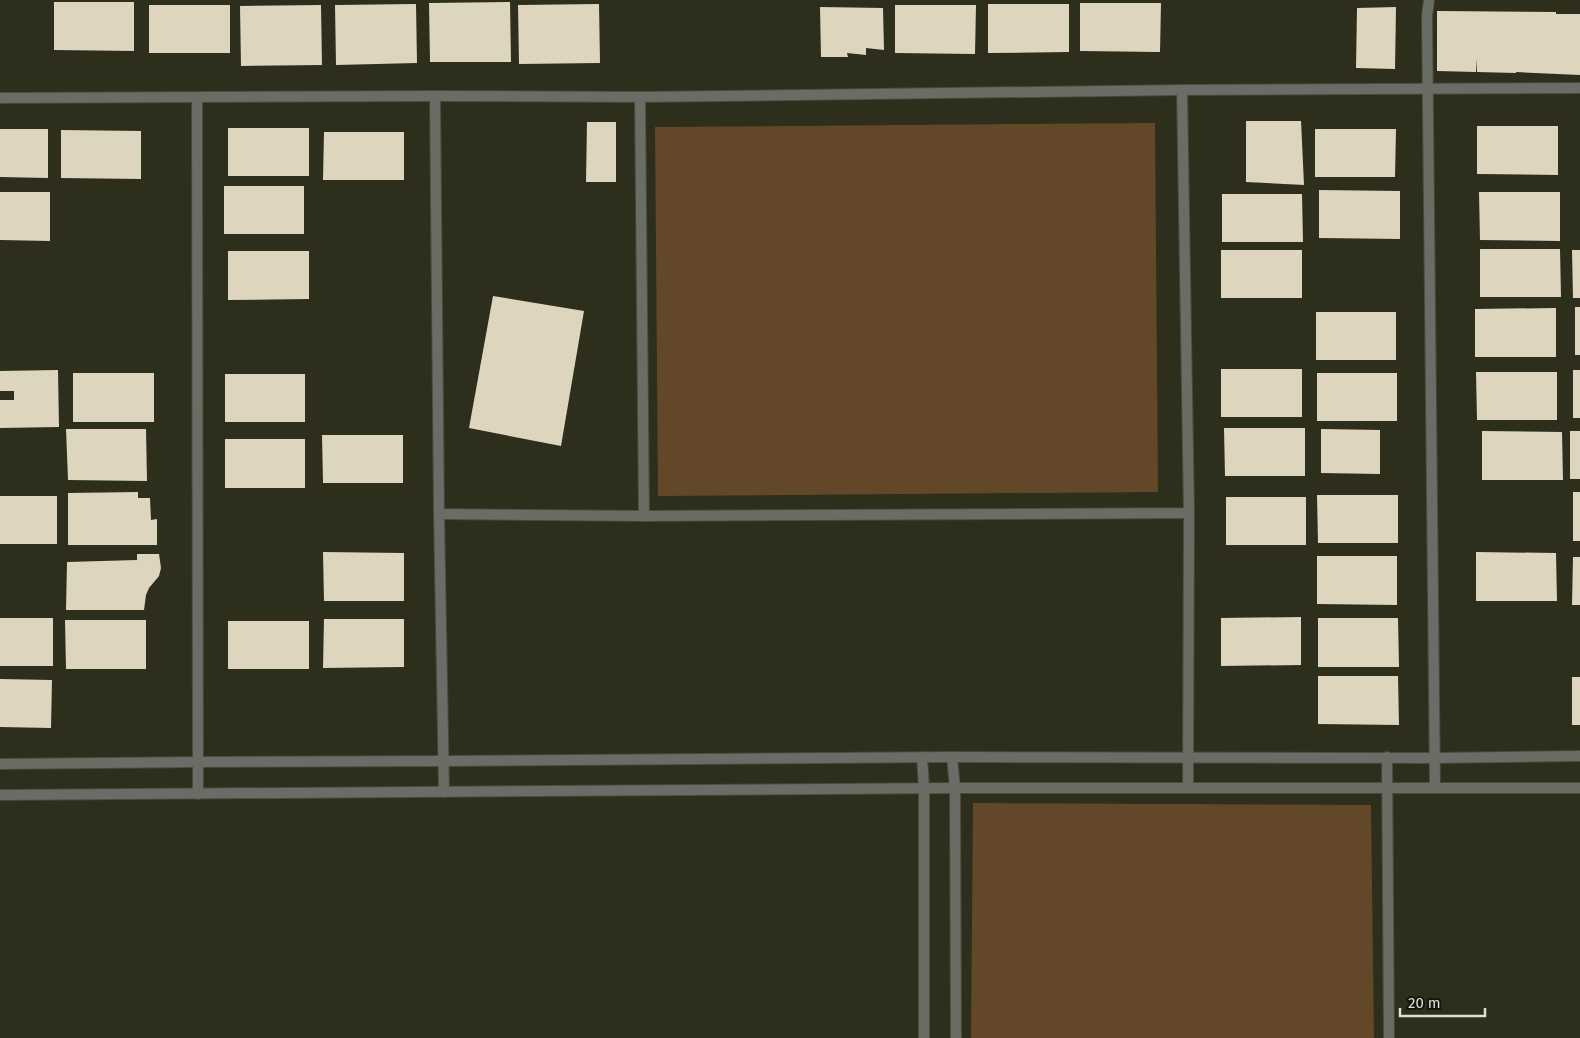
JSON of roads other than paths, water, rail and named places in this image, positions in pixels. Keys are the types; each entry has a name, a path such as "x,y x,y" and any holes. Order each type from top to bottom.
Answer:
{"street":[{"path":"1429,0 1435,788"},
{"path":"0,98 640,97 1182,90 1580,88"},
{"path":"1182,90 1189,513 1188,788"},
{"path":"435,96 444,792"},
{"path":"640,97 644,516"},
{"path":"197,98 198,794"},
{"path":"439,514 644,516 1189,513"},
{"path":"0,764 922,757 1435,758 1580,756"},
{"path":"922,757 924,788 924,1038"},
{"path":"952,757 955,788 956,1038"},
{"path":"1387,757 1389,1038"},
{"path":"0,796 924,788 1580,788"}]}
